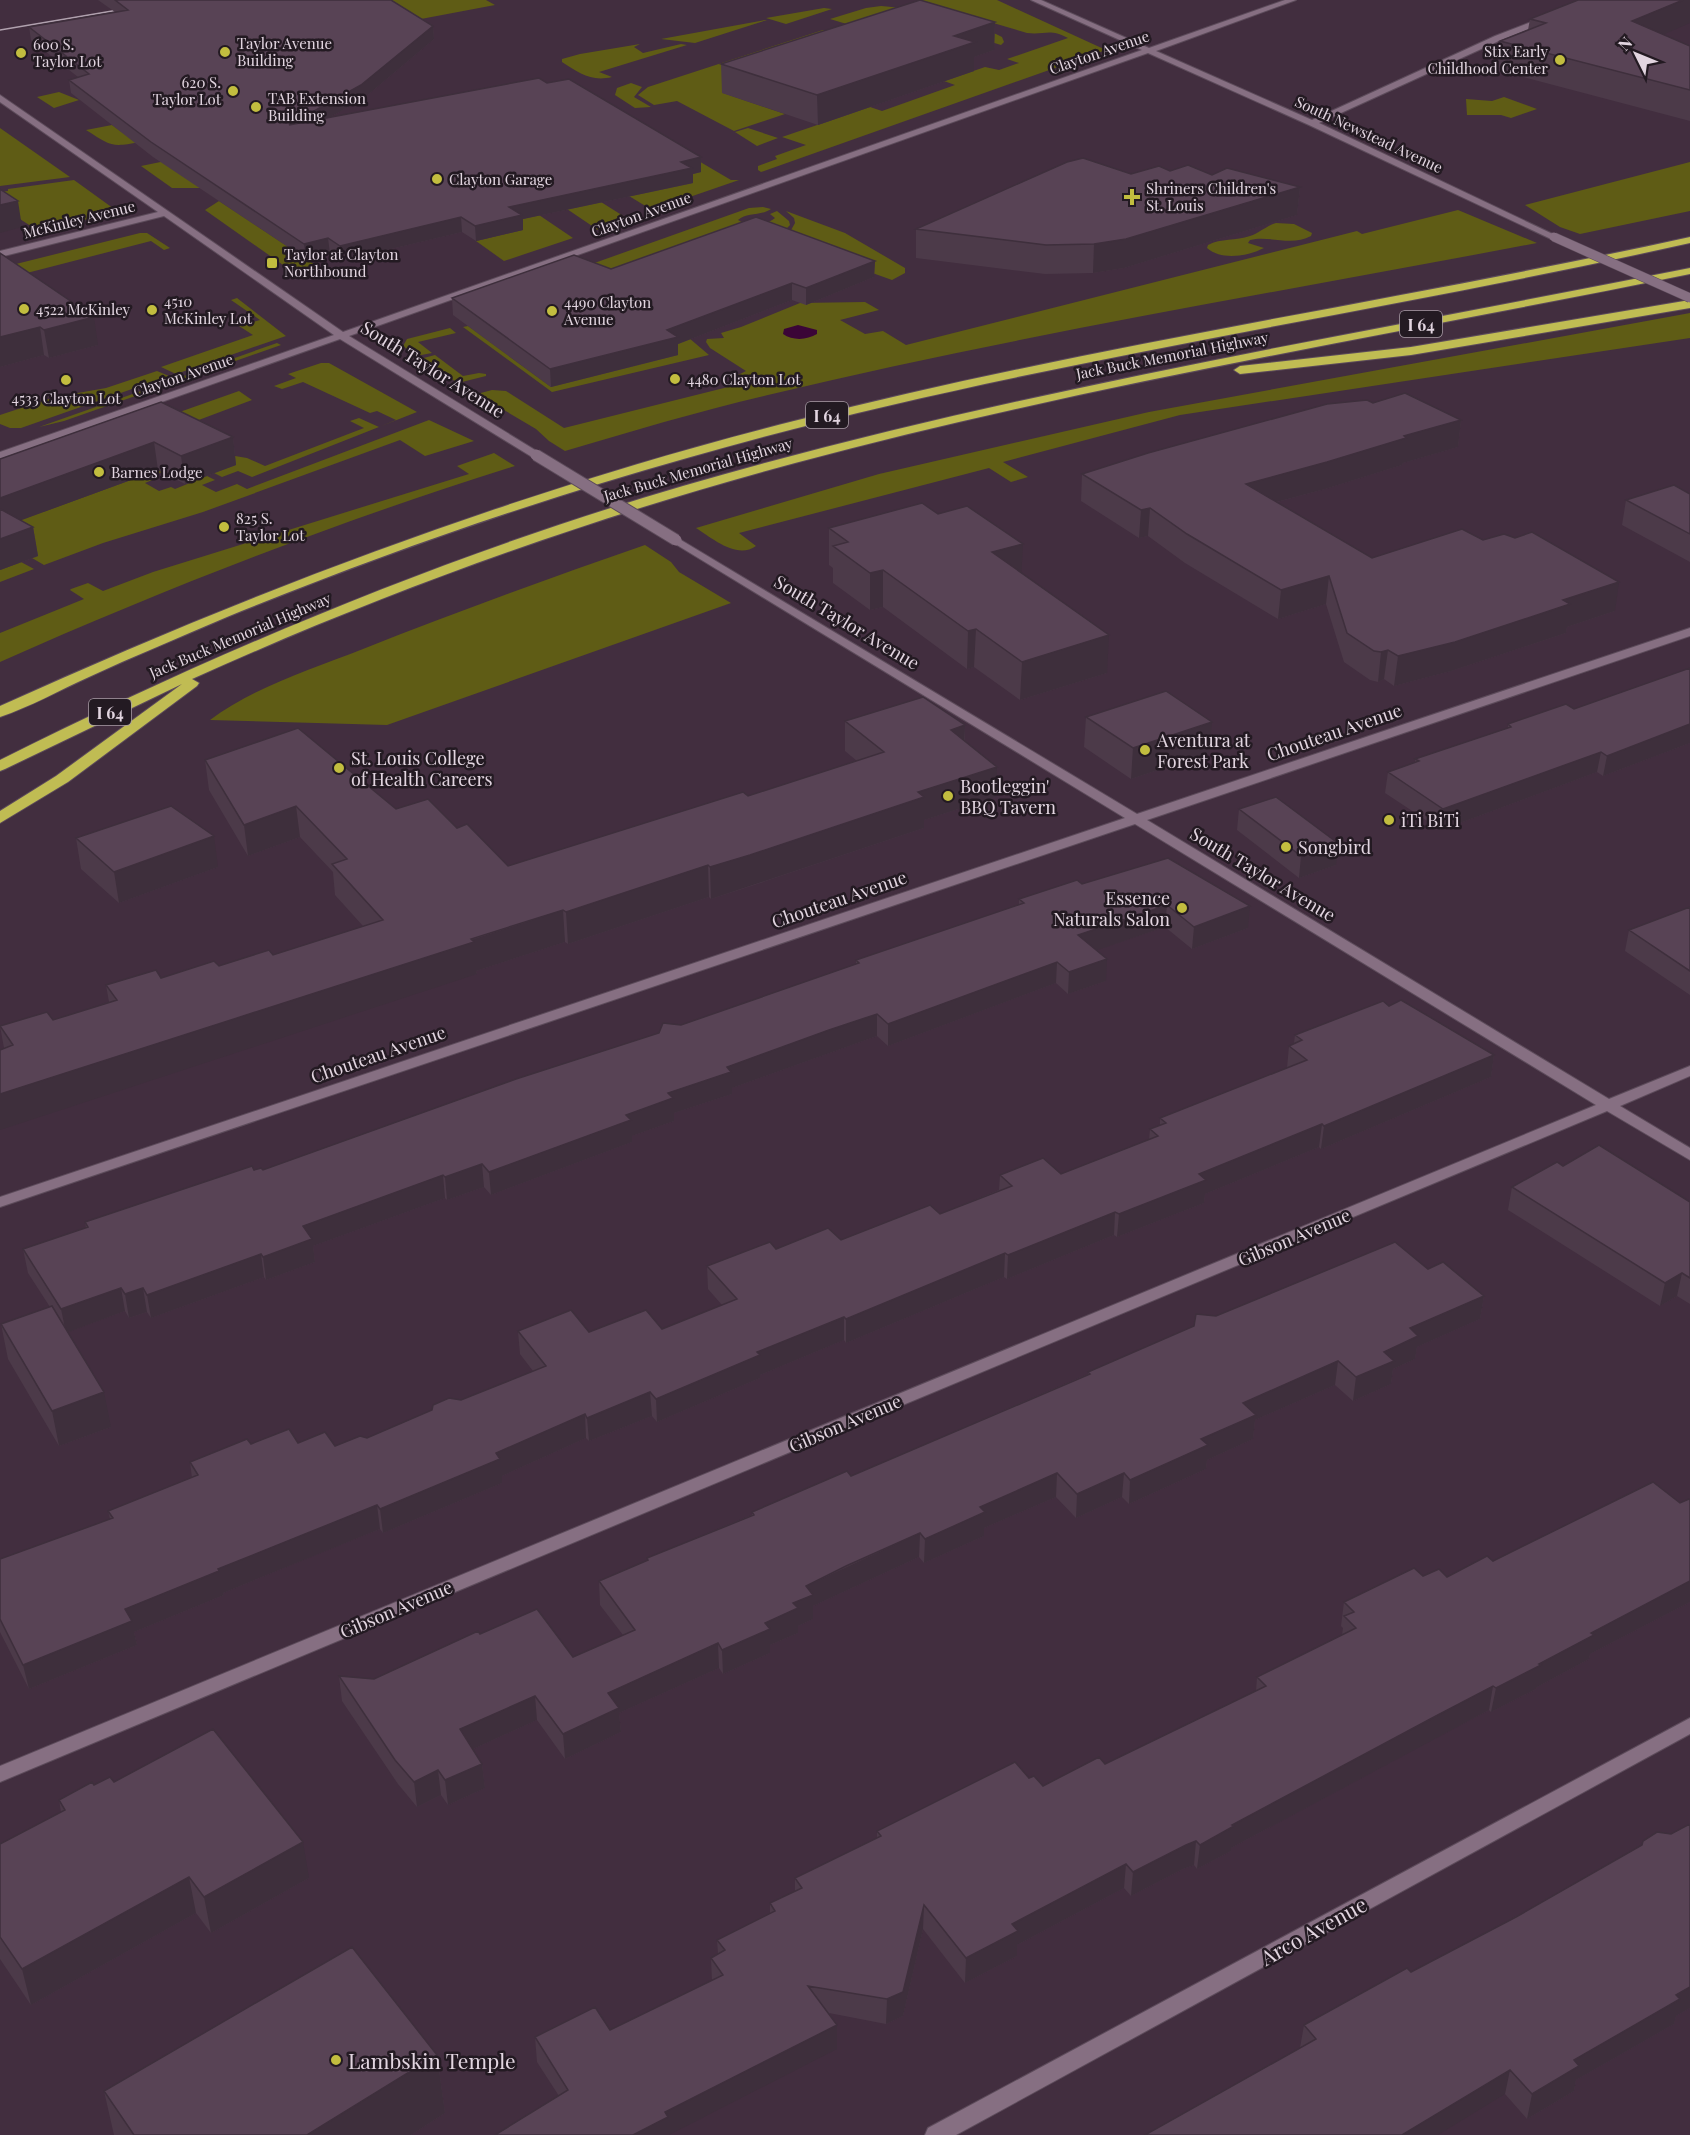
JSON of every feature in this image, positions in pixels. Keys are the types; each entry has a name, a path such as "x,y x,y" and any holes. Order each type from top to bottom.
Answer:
{"highway":[{"name":"Jack Buck Memorial Highway","path":"0,712 171,634 367,557 550,493 741,437 1013,373 1690,240"},
{"name":"Jack Buck Memorial Highway","path":"0,766 222,660 434,575 595,518 686,490 877,437 1152,377 1690,271"},
{"path":"1152,377 1368,357 1690,304"},
{"path":"0,818 62,779 222,660"}],"street":[{"name":"South Newstead Avenue","path":"1035,0 1312,123 1690,298"},
{"name":"Clayton Avenue","path":"0,456 1292,0"},
{"path":"1312,123 1498,38 1553,17"},
{"name":"South Taylor Avenue","path":"0,98 341,335 1134,820 1374,962 1690,1155"},
{"name":"McKinley Avenue","path":"0,254 166,213"},
{"name":"Chouteau Avenue","path":"0,1202 1690,632"},
{"name":"Gibson Avenue","path":"0,1774 1690,1071"},
{"name":"Arco Avenue","path":"936,2135 1690,1725"}],"shaded area":[{"path":"370,0 486,0 495,5 405,22"},
{"path":"921,0 997,0 1106,50 761,172 758,170 758,166 777,159 775,156 806,145 782,137 870,107 882,111 955,85 944,81 985,67 999,70 1019,63 1007,59 1068,38 1052,33 1027,33"},
{"path":"881,6 914,9 996,34 1002,37 1004,42 1001,45 968,35 890,37 830,19"},
{"path":"824,8 832,9 786,24 766,18"},
{"path":"767,20 695,43 661,39"},
{"path":"823,30 869,45 723,93 785,114 734,131 677,101 654,105 638,95 648,87"},
{"path":"640,44 634,47 643,53 681,44 687,45 599,72 612,77 605,78 586,76 562,62 562,59 580,54"},
{"path":"631,83 642,87 634,97 651,107 635,108 615,95 617,88"},
{"path":"59,92 79,100 54,108 37,97"},
{"path":"1504,97 1537,109 1511,118 1501,115 1467,115 1466,99 1492,101"},
{"path":"605,106 731,180 739,180 652,210 629,196 692,182"},
{"path":"112,125 139,142 111,144 86,130"},
{"path":"0,128 70,177 0,186"},
{"path":"748,128 778,138 757,146 735,132"},
{"path":"185,157 201,188 172,188 141,166"},
{"path":"1690,162 1690,211 1580,234 1560,227 1525,205"},
{"path":"74,180 117,211 40,232 6,210 0,192 8,191 8,189"},
{"path":"219,201 317,266 293,272 205,210"},
{"path":"601,202 628,219 598,230 567,209"},
{"path":"749,208 771,209 738,220 752,225 762,224 775,218 770,214 777,211 789,221 790,225 783,232 634,279 586,266"},
{"path":"1458,210 1537,243 959,352 743,401 565,451 536,429 477,394 492,390 506,391 564,428 748,382 738,375 746,371 710,348 706,342 707,339 724,338 721,333 800,303 865,302 879,310 840,320 865,334 883,331 906,345 1357,231 1362,234"},
{"path":"786,211 845,233 905,268 905,273 892,280 853,266 790,232 795,223 794,218"},
{"path":"539,215 573,238 504,261 476,241 522,230 509,222"},
{"path":"1276,223 1294,224 1312,233 1311,236 1296,241 1250,240 1248,243 1264,248 1243,255 1220,255 1207,248 1208,245 1218,241 1250,236"},
{"path":"147,233 170,248 164,250 151,241 23,274 0,268"},
{"path":"237,298 286,336 176,374 161,367 253,335 239,326 260,320 231,300"},
{"path":"1690,313 1690,338 1180,415 1003,462 1028,477 1011,482 989,468 739,533 756,546 749,550 725,546 696,528 879,474 1149,412"},
{"path":"623,317 689,338 709,355 552,392 463,327 468,326 551,387"},
{"path":"798,325 817,330 817,334 800,339 783,334 784,329"},
{"path":"450,328 456,333 418,342 432,353 416,356 403,346 407,339"},
{"path":"277,343 281,345 64,421 39,427"},
{"path":"435,355 463,376 479,373 486,374 486,376 458,383 420,359"},
{"path":"321,363 329,363 417,412 381,426 396,420 377,411 370,413 303,382 282,389 274,386 296,378 288,374"},
{"path":"157,371 169,376 21,428 10,428 0,424 0,415 55,397 106,388"},
{"path":"239,391 252,400 196,421 174,414"},
{"path":"359,418 379,427 252,477 238,471 222,477 214,473 229,455 247,458 265,466 364,428 350,421"},
{"path":"429,420 474,441 425,456 400,440 203,512 103,543 44,565 32,558 37,555 0,507 34,508 43,512 158,470 162,472 152,476 157,478 145,483 159,491 171,487 175,489 207,476 215,480 202,485 216,492 237,484 247,489"},
{"path":"494,453 515,466 319,532 127,607 0,662 0,633 84,599 71,589 88,583 103,591 153,572 469,474 457,466"},
{"path":"645,545 671,562 679,572 731,603 387,725 210,720 264,688 468,609"},
{"path":"21,562 34,569 0,582 0,570"}],"building":[{"path":"115,0 391,0 433,26 361,85 289,125 539,78 547,83 569,79 701,157 681,162 692,168 509,207 522,215 475,226 461,217 340,246 328,238 304,244 151,142 69,80 89,74 29,27 128,10"},
{"path":"920,0 995,22 954,36 975,42 817,95 721,64"},
{"path":"1578,0 1683,0 1632,21 1690,46 1690,90 1500,41 1546,23 1530,19"},
{"path":"1083,158 1131,174 1159,166 1170,171 1188,165 1212,175 1227,168 1300,187 1126,239 1094,244 1046,245 916,229 1067,162"},
{"path":"0,189 18,201 0,205"},
{"name":"4490 Clayton Avenue","path":"756,217 875,261 806,288 792,283 667,330 678,337 550,369 452,298 574,255 611,269"},
{"path":"0,253 94,317 44,330 40,327 0,337"},
{"path":"1405,393 1461,420 1327,462 1246,484 1372,558 1462,529 1483,540 1504,534 1515,538 1532,532 1619,582 1563,600 1570,604 1455,642 1398,656 1388,650 1374,651 1347,633 1329,576 1281,590 1187,534 1150,508 1141,510 1082,474 1148,453 1327,404 1367,400 1373,403"},
{"path":"161,402 233,437 181,456 154,442 0,498 0,459"},
{"path":"1674,485 1690,494 1690,534 1626,500"},
{"path":"922,503 938,514 967,506 1023,544 992,552 1109,635 1022,662 976,629 968,631 883,570 870,573 833,546 848,542 829,528"},
{"path":"0,509 33,527 0,539"},
{"path":"1690,668 1690,724 1607,756 1601,752 1443,809 1388,772 1419,761 1415,759 1511,727 1508,724 1566,704 1574,709"},
{"path":"1166,691 1212,722 1133,748 1086,717"},
{"path":"923,697 965,725 951,730 997,767 918,792 924,797 750,855 710,867 708,865 566,912 563,910 471,939 474,942 0,1094 0,1050 13,1045 0,1026 47,1012 53,1020 117,1000 106,985 156,970 161,978 214,961 219,966 269,950 273,955 383,920 332,864 347,859 296,806 244,825 205,760 298,728 396,809 428,799 457,828 467,824 508,866 743,792 748,796 884,752 845,721"},
{"path":"1276,797 1339,844 1301,856 1239,809"},
{"path":"171,806 214,836 114,872 76,838"},
{"path":"1168,858 1250,906 1194,927 1167,905 1078,935 1107,959 1069,972 1057,962 888,1024 877,1014 829,1030 727,1067 731,1072 668,1093 673,1098 626,1115 631,1120 489,1172 482,1164 445,1177 443,1175 303,1226 312,1239 263,1257 261,1254 147,1295 143,1288 125,1294 121,1288 61,1309 23,1249 88,1227 85,1222 252,1166 254,1170 261,1168 263,1170 516,1079 659,1033 663,1023 681,1025 859,963 856,960 1024,903 1019,899 1077,880 1082,884"},
{"path":"1690,907 1690,971 1629,930"},
{"path":"1401,1000 1494,1055 1324,1126 1322,1124 1199,1174 1206,1180 1119,1214 1115,1212 1008,1255 1005,1253 846,1319 844,1317 757,1352 760,1355 656,1399 650,1392 587,1418 585,1414 496,1453 500,1459 380,1509 377,1505 125,1609 132,1621 23,1665 0,1619 0,1559 113,1518 108,1511 198,1475 190,1462 247,1439 251,1444 289,1429 298,1443 325,1432 335,1446 360,1436 367,1438 432,1410 433,1405 449,1398 461,1400 546,1366 518,1331 571,1310 589,1332 646,1310 662,1329 737,1299 707,1266 770,1242 776,1249 828,1228 841,1240 930,1205 940,1214 1012,1186 1000,1175 1043,1158 1061,1174 1158,1136 1150,1129 1166,1123 1160,1118 1307,1060 1289,1046 1302,1040 1295,1035 1383,1001 1389,1006"},
{"path":"1599,1145 1690,1202 1690,1278 1682,1273 1665,1283 1512,1187 1557,1162 1563,1166"},
{"path":"1395,1242 1428,1269 1443,1262 1484,1296 1410,1328 1418,1336 1384,1352 1394,1361 1356,1377 1338,1361 1243,1403 1256,1415 1201,1439 1208,1445 1130,1480 1124,1473 1077,1494 1057,1473 980,1507 985,1512 925,1539 920,1533 846,1566 806,1586 813,1595 793,1603 798,1608 765,1623 770,1629 722,1650 718,1643 608,1693 619,1708 563,1734 535,1696 460,1729 482,1764 445,1780 438,1770 414,1782 395,1760 339,1676 374,1679 478,1631 480,1634 537,1609 573,1657 635,1630 599,1581 648,1560 647,1558 754,1515 752,1512 847,1471 851,1476 1090,1374 1088,1372 1194,1326 1196,1314 1216,1316"},
{"path":"52,1306 104,1392 52,1411 1,1324"},
{"path":"1653,1482 1680,1503 1690,1500 1690,1581 1591,1633 1594,1635 1539,1664 1541,1665 1496,1688 1493,1686 1434,1717 1232,1825 1234,1826 1200,1845 1196,1841 1186,1845 1133,1872 1126,1864 1012,1924 1018,1931 966,1958 924,1905 903,1992 887,1999 808,1986 837,2025 665,2112 668,2117 633,2135 495,2135 568,2090 535,2037 595,2007 610,2030 723,1975 711,1958 725,1950 717,1940 775,1911 770,1903 802,1888 795,1878 881,1836 877,1831 1015,1762 1029,1778 1034,1776 1043,1786 1099,1757 1105,1764 1266,1686 1257,1677 1356,1628 1344,1616 1354,1612 1344,1602 1414,1568 1423,1576 1439,1569 1447,1577 1487,1556 1493,1561"},
{"path":"213,1729 303,1842 204,1897 189,1877 22,1969 0,1937 0,1844 65,1810 59,1800 92,1782 94,1785 110,1777 114,1782"},
{"path":"1690,1824 1690,1987 1676,1995 1680,1999 1574,2060 1579,2066 1532,2094 1510,2070 1402,2135 1145,2135 1316,2039 1304,2025 1407,1968 1411,1972 1516,1917 1642,1845 1643,1841 1657,1832 1671,1834"},
{"path":"352,1947 437,2055 307,2135 134,2135 104,2091"}],"tram line":[{"path":"0,30 130,8"}],"place":[{"name":"Taylor Avenue Building","path":"225,52"},
{"name":"600 S. Taylor Lot","path":"21,53"},
{"name":"Stix Early Childhood Center","path":"1560,60"},
{"name":"620 S. Taylor Lot","path":"233,91"},
{"name":"TAB Extension Building","path":"256,107"},
{"name":"Clayton Garage","path":"437,179"},
{"name":"Shriners Children's St. Louis","path":"1132,197"},
{"name":"Taylor at Clayton Northbound","path":"272,263"},
{"name":"4522 McKinley","path":"24,309"},
{"name":"4510 McKinley Lot","path":"152,310"},
{"name":"4490 Clayton Avenue","path":"552,311"},
{"name":"4480 Clayton Lot","path":"675,379"},
{"name":"4533 Clayton Lot","path":"66,380"},
{"name":"Barnes Lodge","path":"99,472"},
{"name":"825 S. Taylor Lot","path":"224,527"},
{"name":"Aventura at Forest Park","path":"1145,750"},
{"name":"St. Louis College of Health Careers","path":"339,768"},
{"name":"Bootleggin' BBQ Tavern","path":"948,796"},
{"name":"iTi BiTi","path":"1389,820"},
{"name":"Songbird","path":"1286,847"},
{"name":"Essence Naturals Salon","path":"1182,908"},
{"name":"Lambskin Temple","path":"336,2060"}]}
